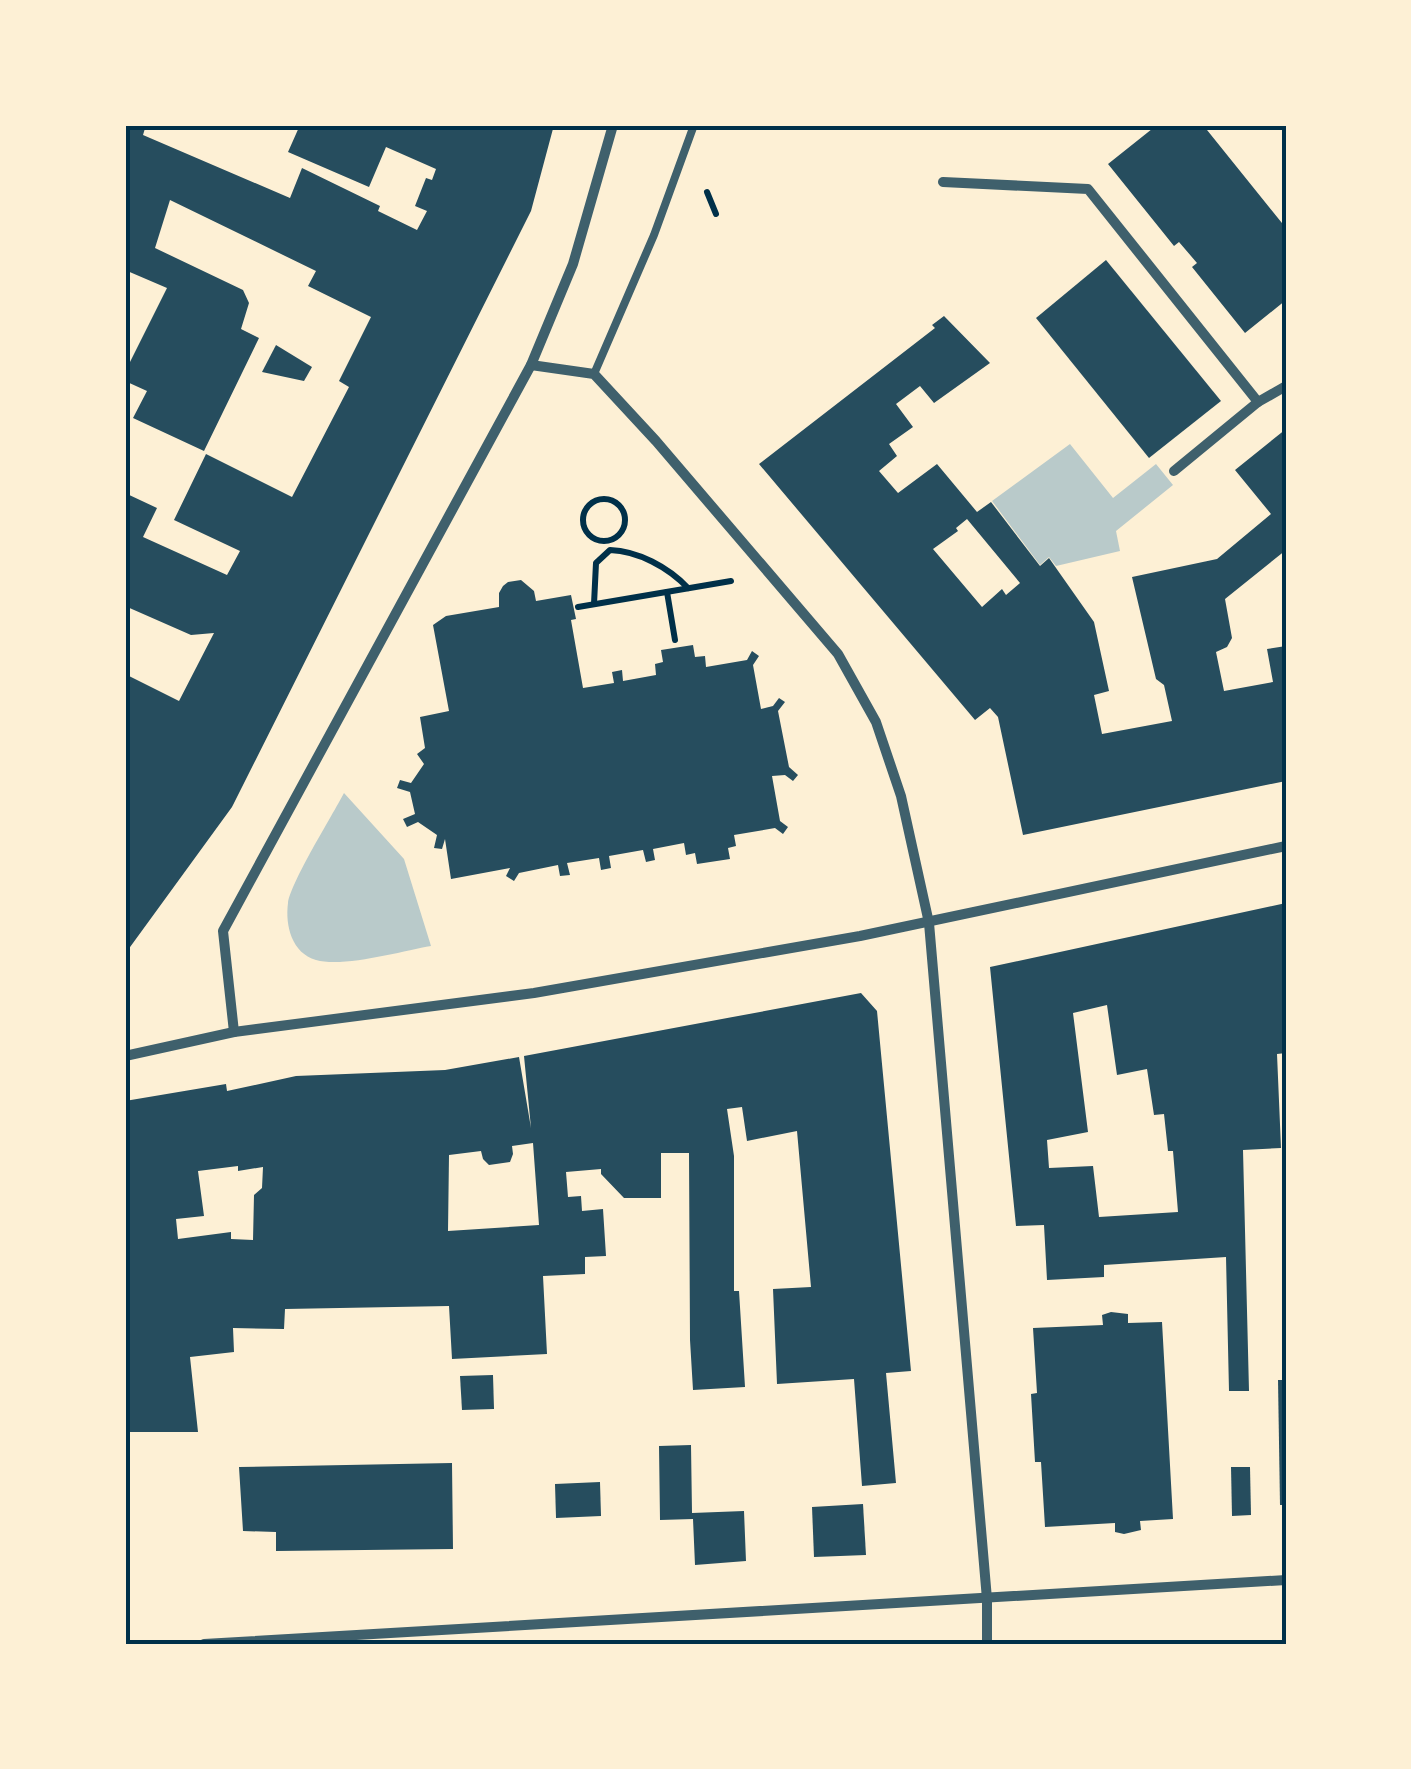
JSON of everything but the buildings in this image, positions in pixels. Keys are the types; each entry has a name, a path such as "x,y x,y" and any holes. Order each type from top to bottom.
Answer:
{"street":[{"path":"234,1032 222,931 531,365 572,264 613,125"},
{"path":"943,182 1088,189 1258,402"},
{"path":"531,365 594,374 838,654 883,740 901,796 928,922 987,1599 987,1644"},
{"path":"1174,471 1258,402 1286,386"},
{"path":"125,1056 234,1032 534,993 928,922 1286,846"},
{"path":"204,1644 1286,1580"}],"lane":[{"path":"594,374 654,235 694,125"}],"path":[{"path":"578,606 594,604 688,589 632,550 610,546 592,538 582,524 585,508 598,498 615,502 626,514 622,531 610,546 596,563 594,604"},
{"path":"667,592 675,640"}],"shaded area":[{"path":"1070,444 1113,498 1156,464 1173,485 1116,531 1120,551 1056,566 1049,557 1040,565 992,501"},
{"path":"344,793 404,859 431,946 328,962 308,956 296,945 288,921 291,893"}]}
